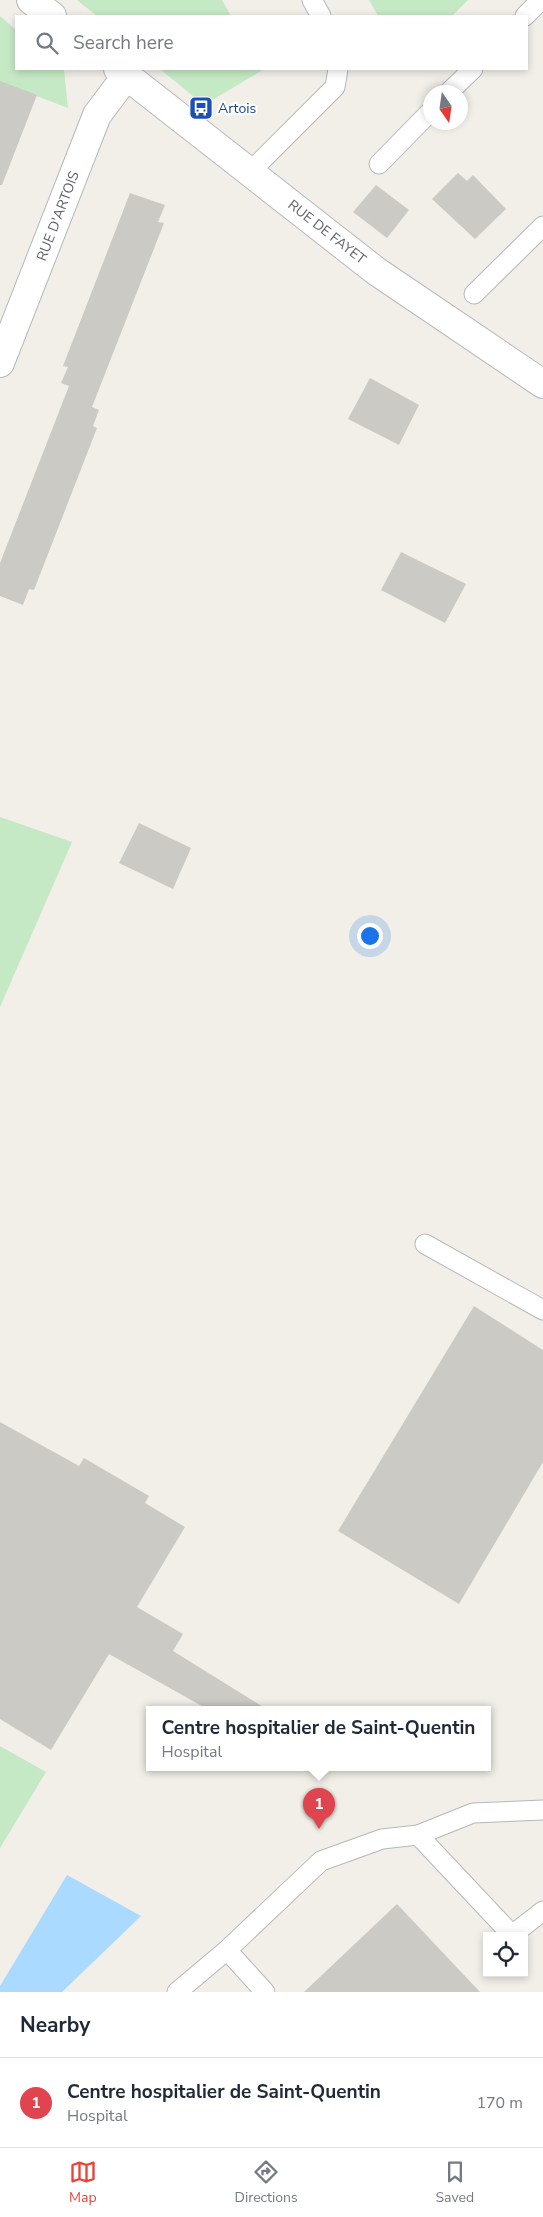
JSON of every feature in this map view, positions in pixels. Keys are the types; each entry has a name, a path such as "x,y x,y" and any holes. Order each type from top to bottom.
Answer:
{"main road":[{"path":"31,0 51,15"},
{"name":"RUE DE FAYET","path":"123,72 376,271 543,384"},
{"name":"RUE D'ARTOIS","path":"0,363 97,115 123,72"}],"lane":[{"path":"312,0 320,15"},
{"path":"526,15 541,0"},
{"path":"250,172 335,87 338,70"},
{"path":"456,85 472,70"},
{"path":"379,164 423,119"},
{"path":"474,294 543,226"},
{"path":"425,1244 543,1310"},
{"path":"177,1992 227,1950 321,1861 382,1839 418,1835 473,1813 543,1810"},
{"path":"418,1835 512,1935 543,1912"},
{"path":"227,1950 265,1992"}],"green space":[{"path":"77,0 222,0 230,15 96,15"},
{"path":"369,0 468,0 453,15 377,15"},
{"path":"0,16 15,29 15,70 64,70 68,108 0,82"},
{"path":"161,70 260,70 261,71 204,105"},
{"path":"0,817 72,842 0,1007"},
{"path":"0,1746 46,1772 0,1848"}],"water":[{"path":"67,1875 141,1916 62,1992 0,1992 0,1986"}],"building":[{"path":"0,81 37,95 2,185 0,185"},
{"path":"458,173 467,181 473,175 506,209 475,239 432,199"},
{"path":"376,185 409,210 387,238 353,212"},
{"path":"130,193 165,205 158,222 164,223 92,407 99,410 93,426 97,428 34,590 29,589 23,605 0,596 0,563 69,386 61,383 68,367 63,366"},
{"path":"370,378 419,405 399,445 348,419"},
{"path":"401,552 466,584 445,623 381,590"},
{"path":"139,823 191,848 173,889 119,863"},
{"path":"474,1306 543,1350 543,1462 459,1604 338,1531"},
{"path":"0,1422 79,1466 84,1458 149,1496 145,1503 185,1527 137,1607 183,1634 173,1651 262,1706 202,1706 109,1654 51,1750 0,1719"},
{"path":"397,1904 480,1992 304,1992"}],"place":[{"name":"Artois","path":"201,108"},
{"name":"Centre hospitalier de Saint-Quentin","path":"319,1829"}]}
